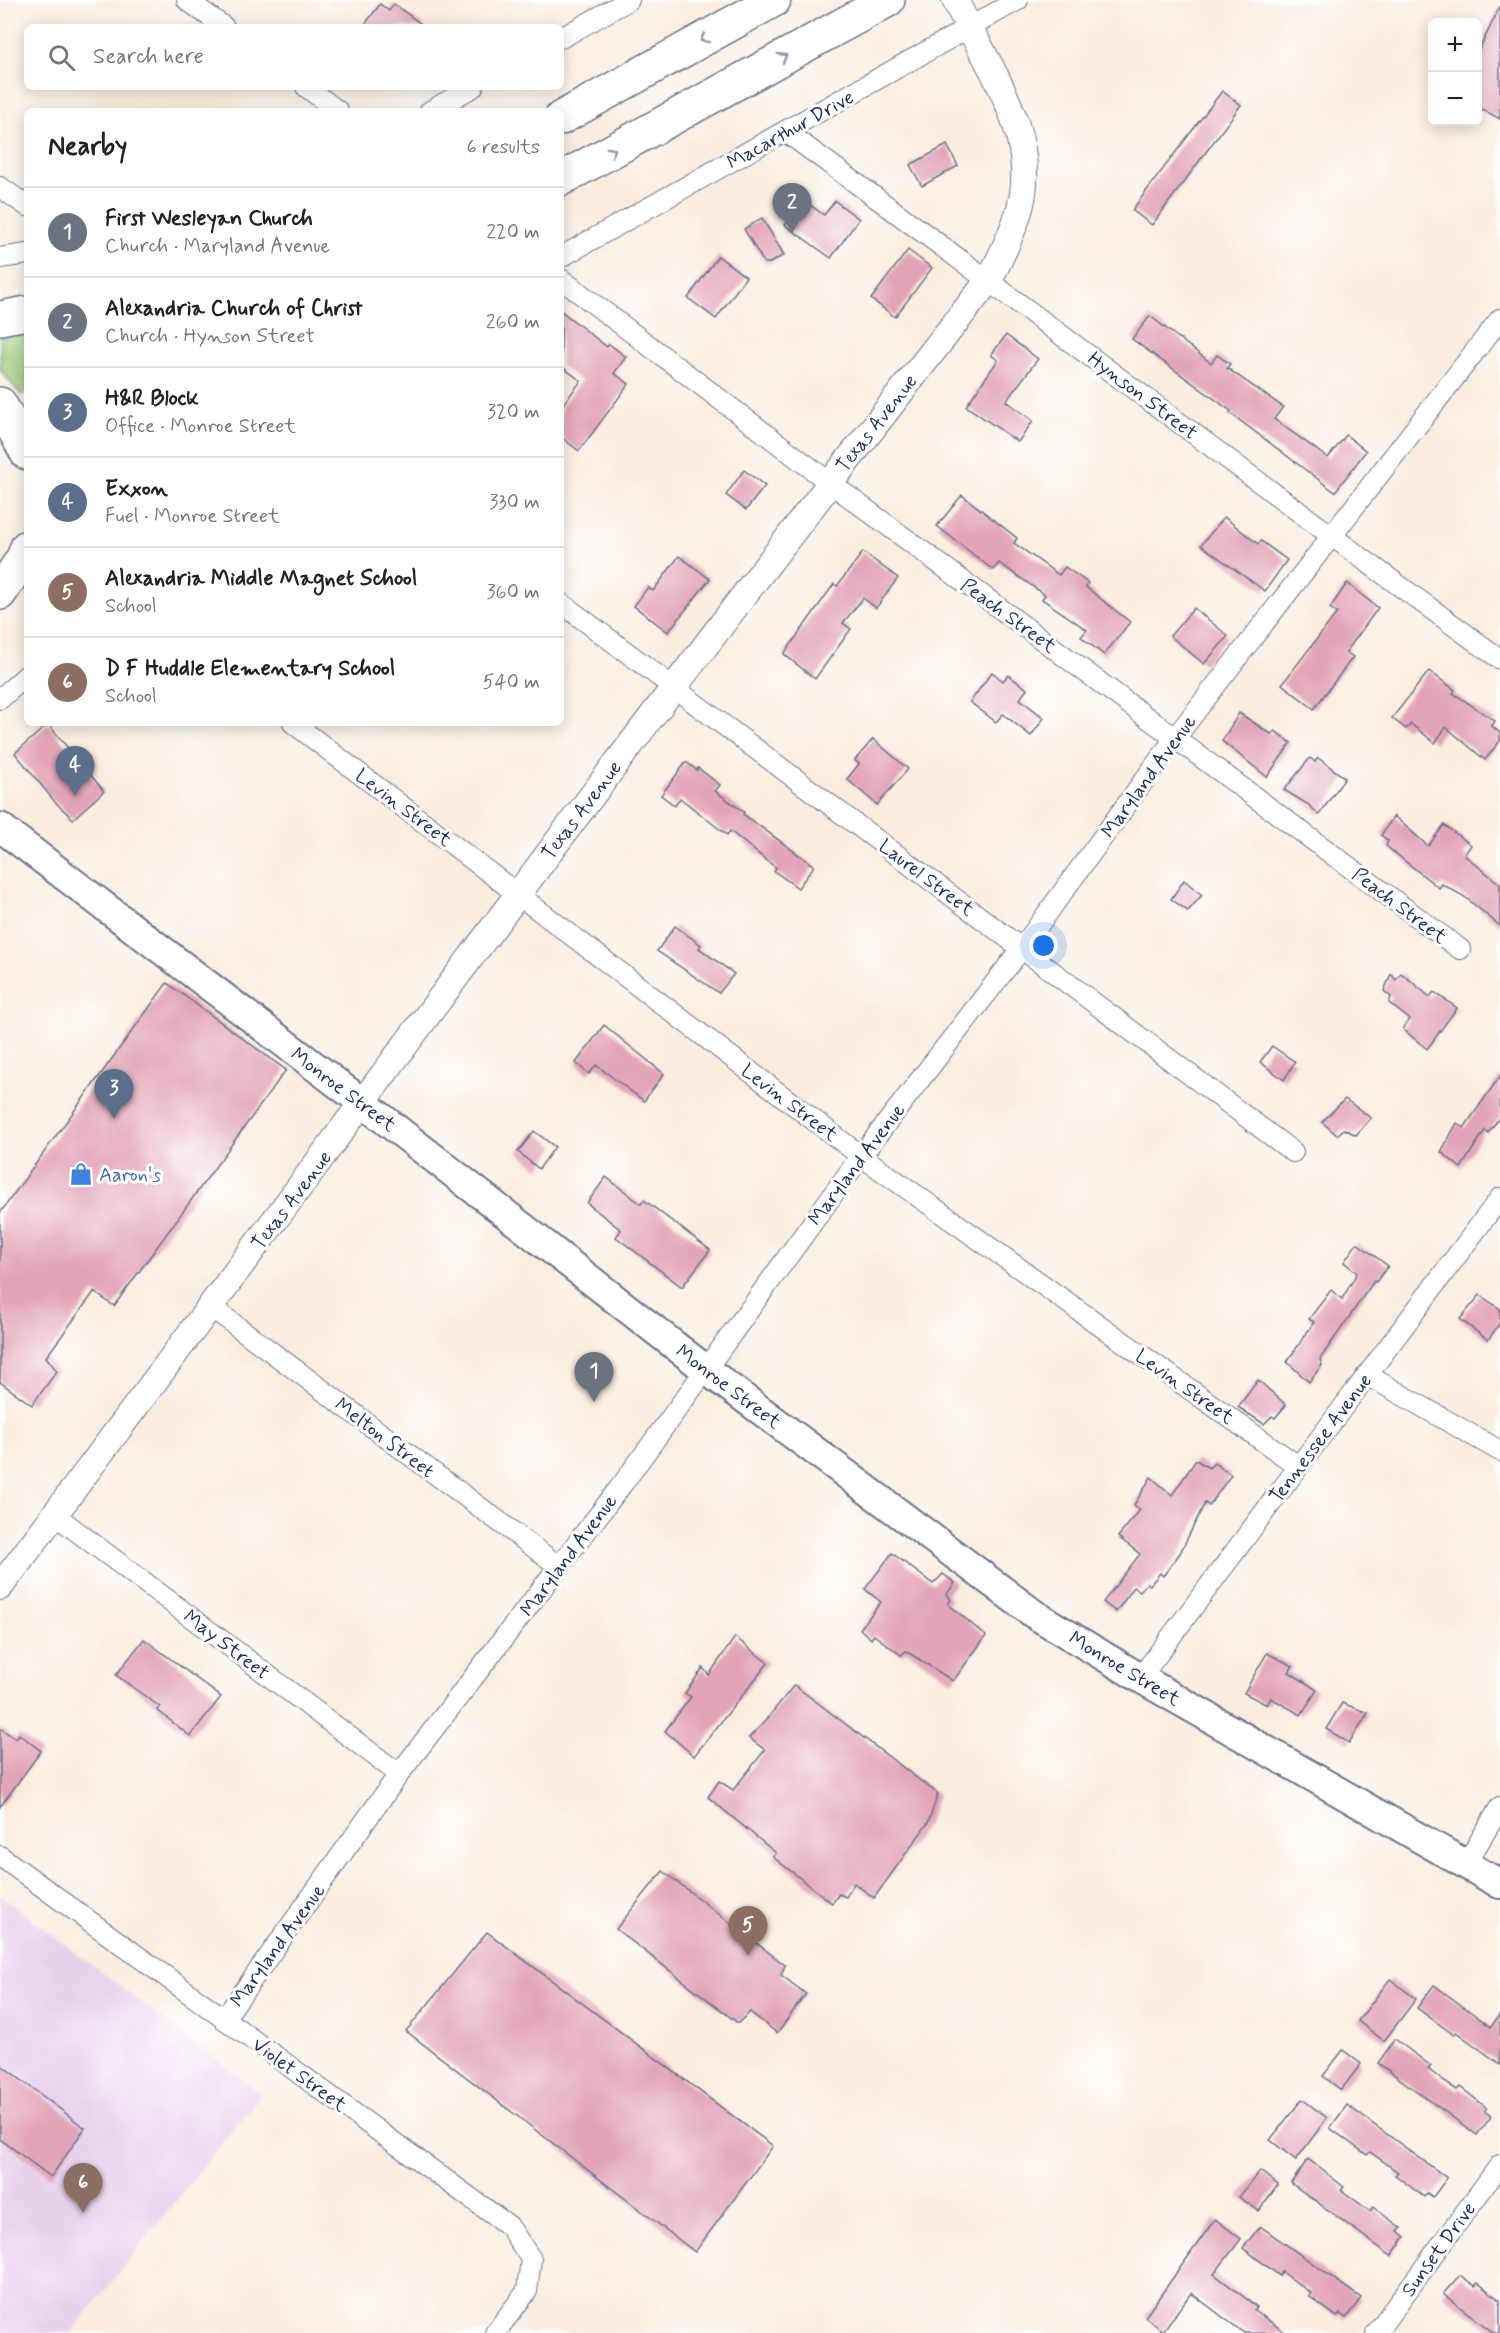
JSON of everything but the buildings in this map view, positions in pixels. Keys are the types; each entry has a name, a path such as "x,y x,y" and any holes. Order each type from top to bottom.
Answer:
{"highway":[{"path":"564,116 774,0"},
{"path":"564,177 888,0"},
{"path":"0,318 24,314"},
{"path":"10,418 24,447"},
{"path":"0,593 24,555"},
{"path":"0,609 24,588"}],"main road":[{"name":"Monroe Street","path":"0,827 363,1103 705,1369 1034,1614 1140,1678 1500,1884"}],"street":[{"path":"187,0 220,24"},
{"name":"Texas Avenue","path":"0,1587 517,894 829,482 989,280 1001,258 1020,208 1024,177 1023,154 1010,108 955,0"},
{"name":"Macarthur Drive","path":"564,255 1018,0"},
{"path":"564,36 619,2"},
{"path":"310,90 334,108"},
{"path":"435,108 468,90"},
{"name":"Hynson Street","path":"786,132 989,280 1330,536 1500,659"},
{"path":"0,187 24,204"},
{"path":"0,258 24,254"},
{"name":"Peach Street","path":"564,281 829,482 1460,949"},
{"name":"Maryland Avenue","path":"224,2019 399,1773 560,1567 861,1156 1022,948 1175,738 1500,319"},
{"name":"Laurel Street","path":"564,605 1293,1152"},
{"path":"0,699 24,678"},
{"name":"Levin Street","path":"297,726 861,1156 1298,1466"},
{"name":"Tennessee Avenue","path":"1140,1678 1500,1198"},
{"name":"Melton Street","path":"211,1307 560,1567"},
{"path":"1367,1375 1500,1450"},
{"name":"May Street","path":"55,1515 399,1773"},
{"path":"1466,1864 1500,1807"},
{"name":"Violet Street","path":"0,1856 509,2226 531,2259 527,2290 495,2333"},
{"name":"Sunset Drive","path":"1376,2333 1500,2165"}],"shaded area":[{"path":"0,1895 261,2094 71,2333 0,2333"}],"green space":[{"path":"24,332 24,393 21,395 0,370 0,336"}],"place":[{"name":"Alexandria Church of Christ","path":"792,233"},
{"name":"Exxon","path":"75,796"},
{"name":"H&R Block","path":"114,1119"},
{"name":"Aaron's","path":"81,1174"},
{"name":"First Wesleyan Church","path":"594,1402"},
{"name":"Alexandria Middle Magnet School","path":"748,1956"},
{"name":"D F Huddle Elementary School","path":"83,2213"}]}
